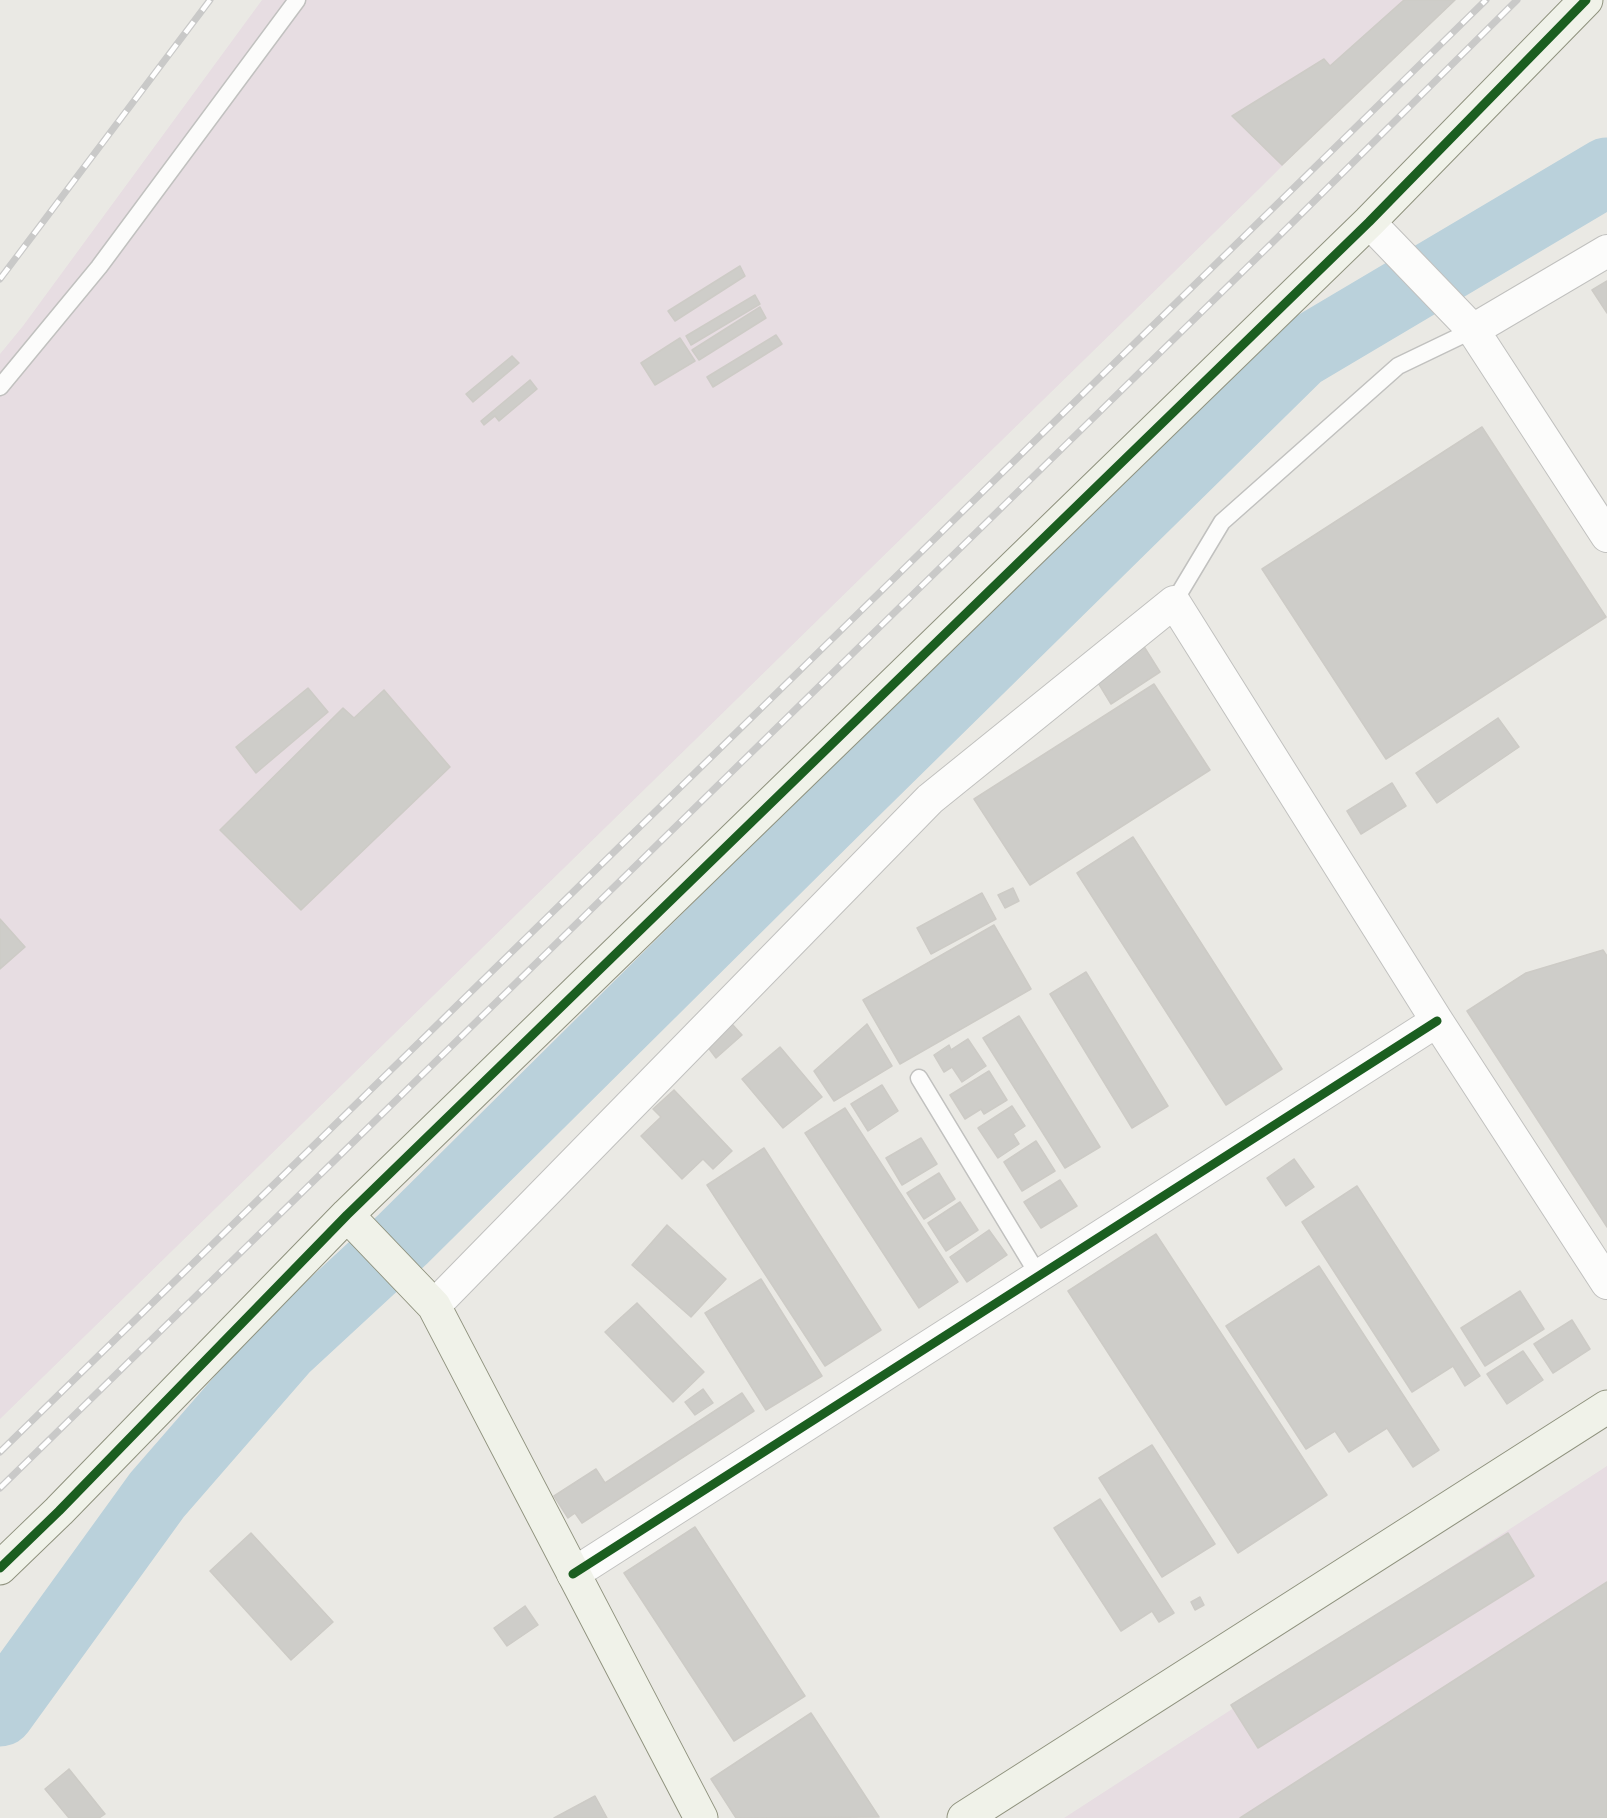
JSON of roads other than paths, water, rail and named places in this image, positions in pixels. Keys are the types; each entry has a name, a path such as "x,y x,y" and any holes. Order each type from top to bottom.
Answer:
{"street":[{"path":"0,1568 353,1222 1376,230 1586,0"},
{"path":"1376,230 1473,330 1607,536"},
{"path":"1473,330 1607,251"},
{"path":"434,1306 930,799 1174,602 1437,1021 1607,1283"},
{"path":"573,1574 1437,1021"},
{"path":"353,1222 434,1306 701,1818"},
{"path":"964,1818 1607,1407"}],"lane":[{"path":"0,387 99,267 297,0"},
{"path":"1174,602 1222,522 1398,366 1473,330"},
{"path":"919,1078 1039,1276"}],"waterway":[{"path":"0,1712 157,1495 284,1349 403,1239 1300,354 1607,172"}],"railway":[{"path":"0,279 210,0"},
{"path":"0,1452 1486,0"},
{"path":"0,1488 1272,243 1517,0"}]}
